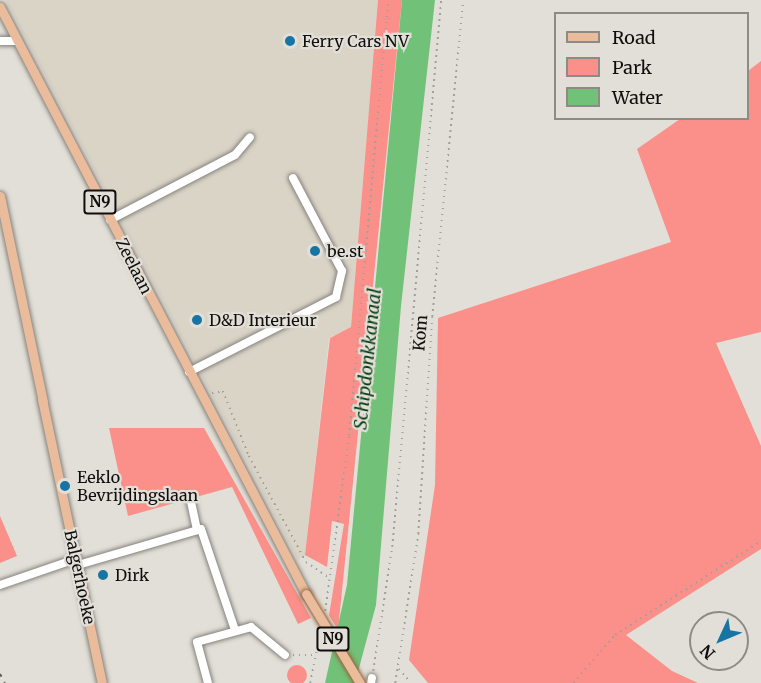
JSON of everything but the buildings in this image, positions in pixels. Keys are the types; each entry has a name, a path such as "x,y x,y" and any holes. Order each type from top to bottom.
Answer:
{"main road":[{"name":"Zeelaan","path":"0,7 201,396"},
{"name":"Balgerhoeke","path":"0,196 102,683"},
{"name":"N9","path":"201,396 306,594 360,683"}],"street":[{"path":"0,41 17,41"},
{"path":"110,220 235,155 250,137"},
{"path":"189,372 336,297 342,271 293,178"},
{"path":"190,497 235,630"},
{"path":"0,585 199,529"},
{"path":"208,683 197,642 235,630 259,630 285,655"}],"path":[{"path":"310,683 332,580 388,0"},
{"path":"372,680 392,547 441,0"},
{"name":"Kom","path":"395,683 399,668 422,492 432,317 463,0"},
{"path":"201,396 223,391 249,456 300,552 332,580"},
{"path":"573,683 615,635 761,541"},
{"path":"285,655 316,655"},
{"path":"399,668 411,683"}],"shaded area":[{"path":"6,0 378,0 351,328 329,338 305,555 298,560"}],"green space":[{"path":"378,0 402,0 338,630 329,615 344,524 332,521 327,567 305,555 330,338 351,327"},
{"path":"761,61 761,332 716,343 761,446 761,549 626,635 672,671 698,683 428,683 409,660 435,485 438,318 671,242 637,149 679,120 749,120 749,70"},
{"path":"109,428 204,428 311,618 298,624 232,487 128,516"},
{"path":"0,516 17,556 0,563"},
{"path":"293,666 301,666 306,671 306,679 301,684 293,684 288,679 288,671"}],"water":[{"path":"402,0 435,0 401,306 376,605 355,683 325,683 347,585"}],"railway":[{"path":"0,674 5,683"}],"place":[{"name":"Ferry Cars NV","path":"290,41"},
{"name":"be.st","path":"315,251"},
{"name":"D&D Interieur","path":"197,320"},
{"name":"Eeklo Bevrijdingslaan","path":"65,486"},
{"name":"Dirk","path":"103,575"}],"water label":[{"name":"Schipdonkkanaal","path":"368,359"}]}
